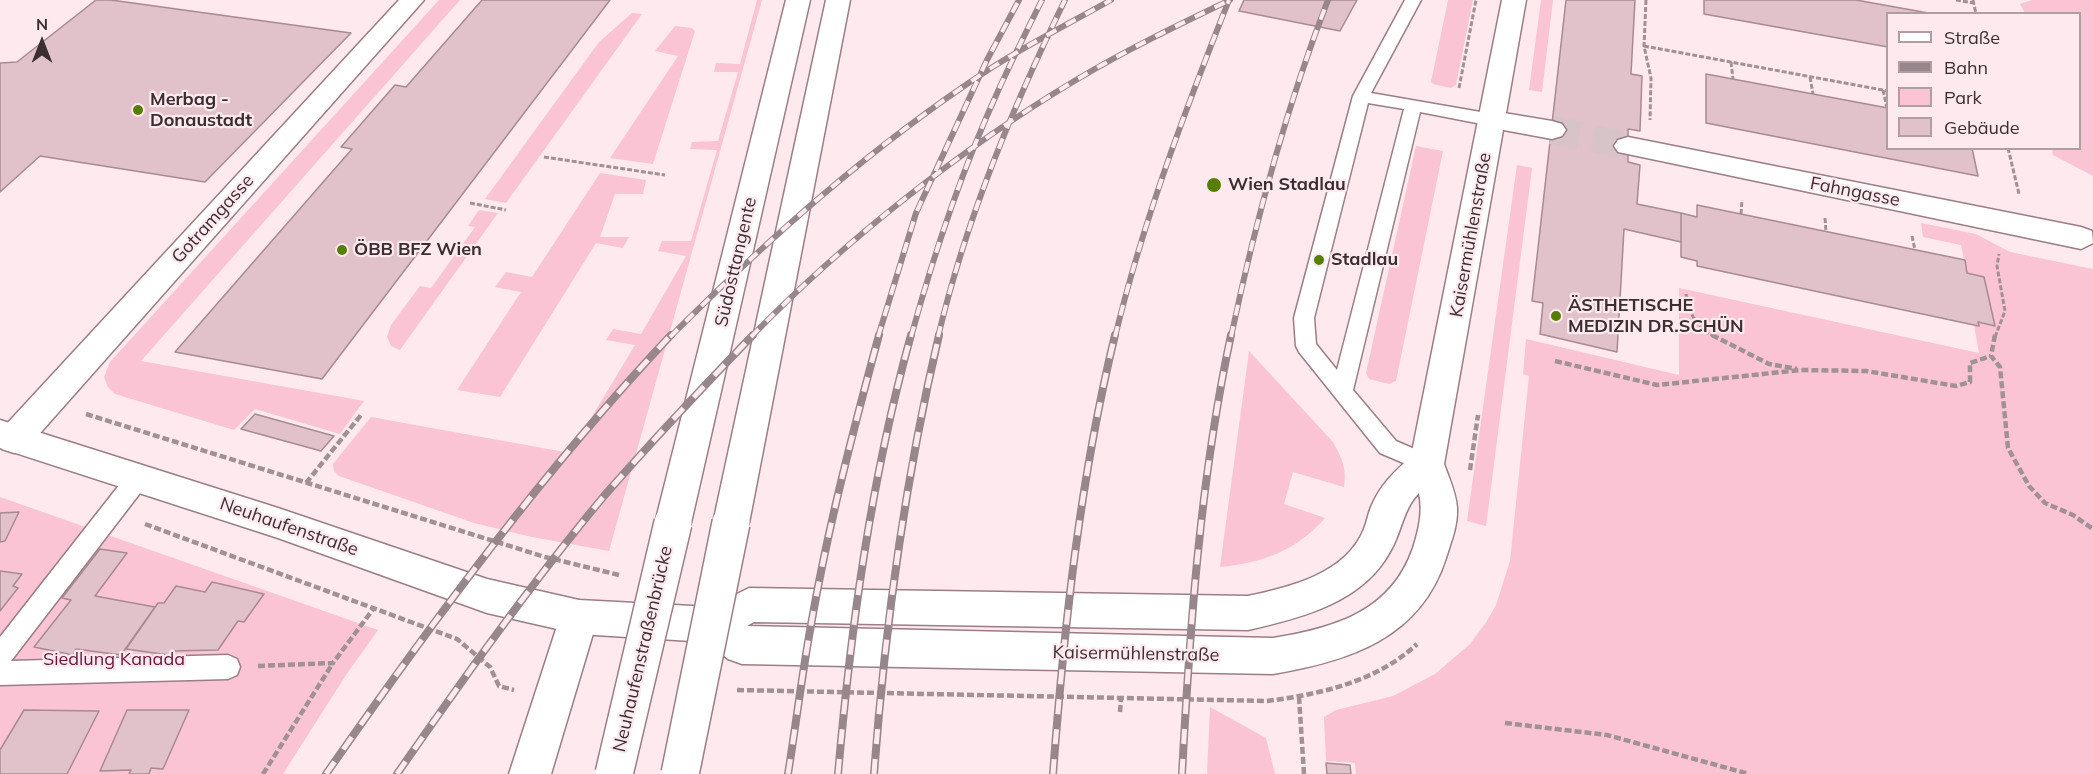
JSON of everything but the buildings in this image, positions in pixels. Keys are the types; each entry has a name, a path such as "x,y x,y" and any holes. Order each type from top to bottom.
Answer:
{"main road":[{"name":"Gotramgasse","path":"7,436 412,0"},
{"name":"Südosttangente","path":"673,523 798,0"},
{"path":"680,774 838,0"},
{"name":"Kaisermühlenstraße","path":"715,625 742,646 1273,656 1311,651 1349,639 1379,622 1401,604 1418,583 1429,557 1439,508 1427,464 1492,120 1511,2"},
{"path":"1492,120 1552,130"},
{"name":"Fahngasse","path":"1628,146 2081,238"},
{"name":"Neuhaufenstraße","path":"7,436 278,523 488,596 579,617"},
{"path":"530,774 579,617 715,625 749,605 1248,613 1287,605 1318,594 1362,563 1378,541 1394,496 1427,464"},
{"name":"Neuhaufenstraßenbrücke","path":"614,774 673,523"}],"lane":[{"path":"1413,0 1361,96 1304,318 1306,346 1388,447 1427,464"},
{"path":"1361,96 1492,120"},
{"path":"1342,392 1413,106"},
{"path":"0,656 139,477"},
{"path":"0,674 228,667"}],"path":[{"path":"1646,0 1644,46 1651,78 1650,124"},
{"path":"1956,0 1973,2"},
{"path":"1644,46 1885,91"},
{"path":"1731,62 1733,79"},
{"path":"1810,77 1813,94"},
{"path":"2008,150 2026,226"},
{"path":"544,157 665,175"},
{"path":"470,203 506,210"},
{"path":"2001,244 1997,266 2005,311 1996,329 1991,356 2000,367 2008,448 2029,486 2045,503 2073,515 2093,529"},
{"path":"1686,294 1689,312 1700,329 1769,364 1801,370"},
{"path":"1556,361 1657,385 1801,370 1866,371 1956,386 1970,382 1970,363 1991,356"},
{"path":"306,483 361,415"},
{"path":"130,429 545,557 620,575"},
{"path":"111,512 457,639 490,667 499,686 552,702"},
{"path":"263,774 333,663 374,608"},
{"path":"228,667 333,663"},
{"path":"1120,712 1121,698"},
{"path":"1299,698 1304,774"},
{"path":"1505,723 1607,735 1749,774"}],"green space":[{"path":"439,0 460,0 141,361 364,401 340,434 255,409 234,430 115,394 108,387 104,377 110,362"},
{"path":"757,0 762,0 609,551 532,537 474,523 339,476 334,471 333,464 371,417 570,453 635,345 606,340 613,329 641,334 686,256 658,251 662,241 691,241 717,150 690,149 692,142 718,141 738,72 714,72 716,63 740,64"},
{"path":"1448,0 1473,0 1456,85 1451,88 1431,82"},
{"path":"1541,0 1553,0 1542,92 1529,90"},
{"path":"2032,0 2093,0 2093,176 2053,155 2052,150 2081,150 2081,12 2024,12 2020,4"},
{"path":"632,13 642,14 506,203 485,199 599,42"},
{"path":"675,26 692,28 695,31 653,164 610,158 678,56 655,51"},
{"path":"1416,146 1443,151 1396,381 1389,384 1369,379 1366,373"},
{"path":"1517,165 1532,168 1486,526 1467,521"},
{"path":"600,173 646,180 643,194 615,194 600,237 629,237 623,248 596,243 500,397 457,390 521,292 495,287 506,272 532,277"},
{"path":"479,210 498,213 400,350 391,346 387,337 391,325 420,286 431,288 475,227 468,226"},
{"path":"1921,223 1976,234 2010,252 2093,269 2093,774 1356,774 1355,763 1326,761 1324,717 1336,710 1393,696 1435,674 1470,644 1496,605 1510,561 1529,376 1523,374 1526,339 1679,375 1679,288 1979,353 1974,325 1979,326 1978,322 1995,325 1984,277 1967,273 1961,245 1923,237"},
{"path":"1249,351 1333,442 1343,464 1344,487 1293,472 1284,504 1325,518 1290,547 1250,562 1220,567"},
{"name":"Siedlung Kanada","path":"0,497 378,630 346,675 283,774 0,774"},
{"path":"1210,707 1266,738 1275,774 1207,774"}],"tunnel":[{"path":"1552,130 1628,146"}],"railway":[{"path":"980,76 1019,0"},
{"path":"1016,53 1042,0"},
{"path":"1049,34 1065,0"},
{"path":"1049,34 1111,0"},
{"path":"1231,337 1250,251 1285,124 1328,0"},
{"path":"1009,122 1095,69 1229,1"},
{"path":"1115,337 1152,209 1181,125 1229,1"},
{"path":"1009,122 1049,34"},
{"path":"1016,53 1049,34"},
{"path":"974,147 1016,53"},
{"path":"980,76 1016,53"},
{"path":"670,337 745,264 822,195 903,130 980,76"},
{"path":"932,178 980,76"},
{"path":"938,337 962,250 1009,122"},
{"path":"974,147 1009,122"},
{"path":"911,337 939,243 974,147"},
{"path":"932,178 974,147"},
{"path":"753,335 825,266 932,178"},
{"path":"878,337 916,213 932,178"},
{"path":"326,774 448,604 534,493 578,439 671,335"},
{"path":"397,774 498,633 604,496 753,335"},
{"path":"788,774 808,643 825,552 879,335"},
{"path":"838,774 849,663 864,553 885,444 911,335"},
{"path":"874,774 884,663 898,553 916,444 939,335"},
{"path":"1053,774 1062,664 1075,553 1092,444 1115,335"},
{"path":"1182,774 1193,608 1204,499 1220,389 1231,335"}],"place":[{"name":"Merbag - Donaustadt","path":"138,110"},
{"name":"Wien Stadlau","path":"1214,185"},
{"name":"ÖBB BFZ Wien","path":"342,250"},
{"name":"Stadlau","path":"1319,260"},
{"name":"ÄSTHETISCHE MEDIZIN DR.SCHÜN","path":"1556,316"}]}
